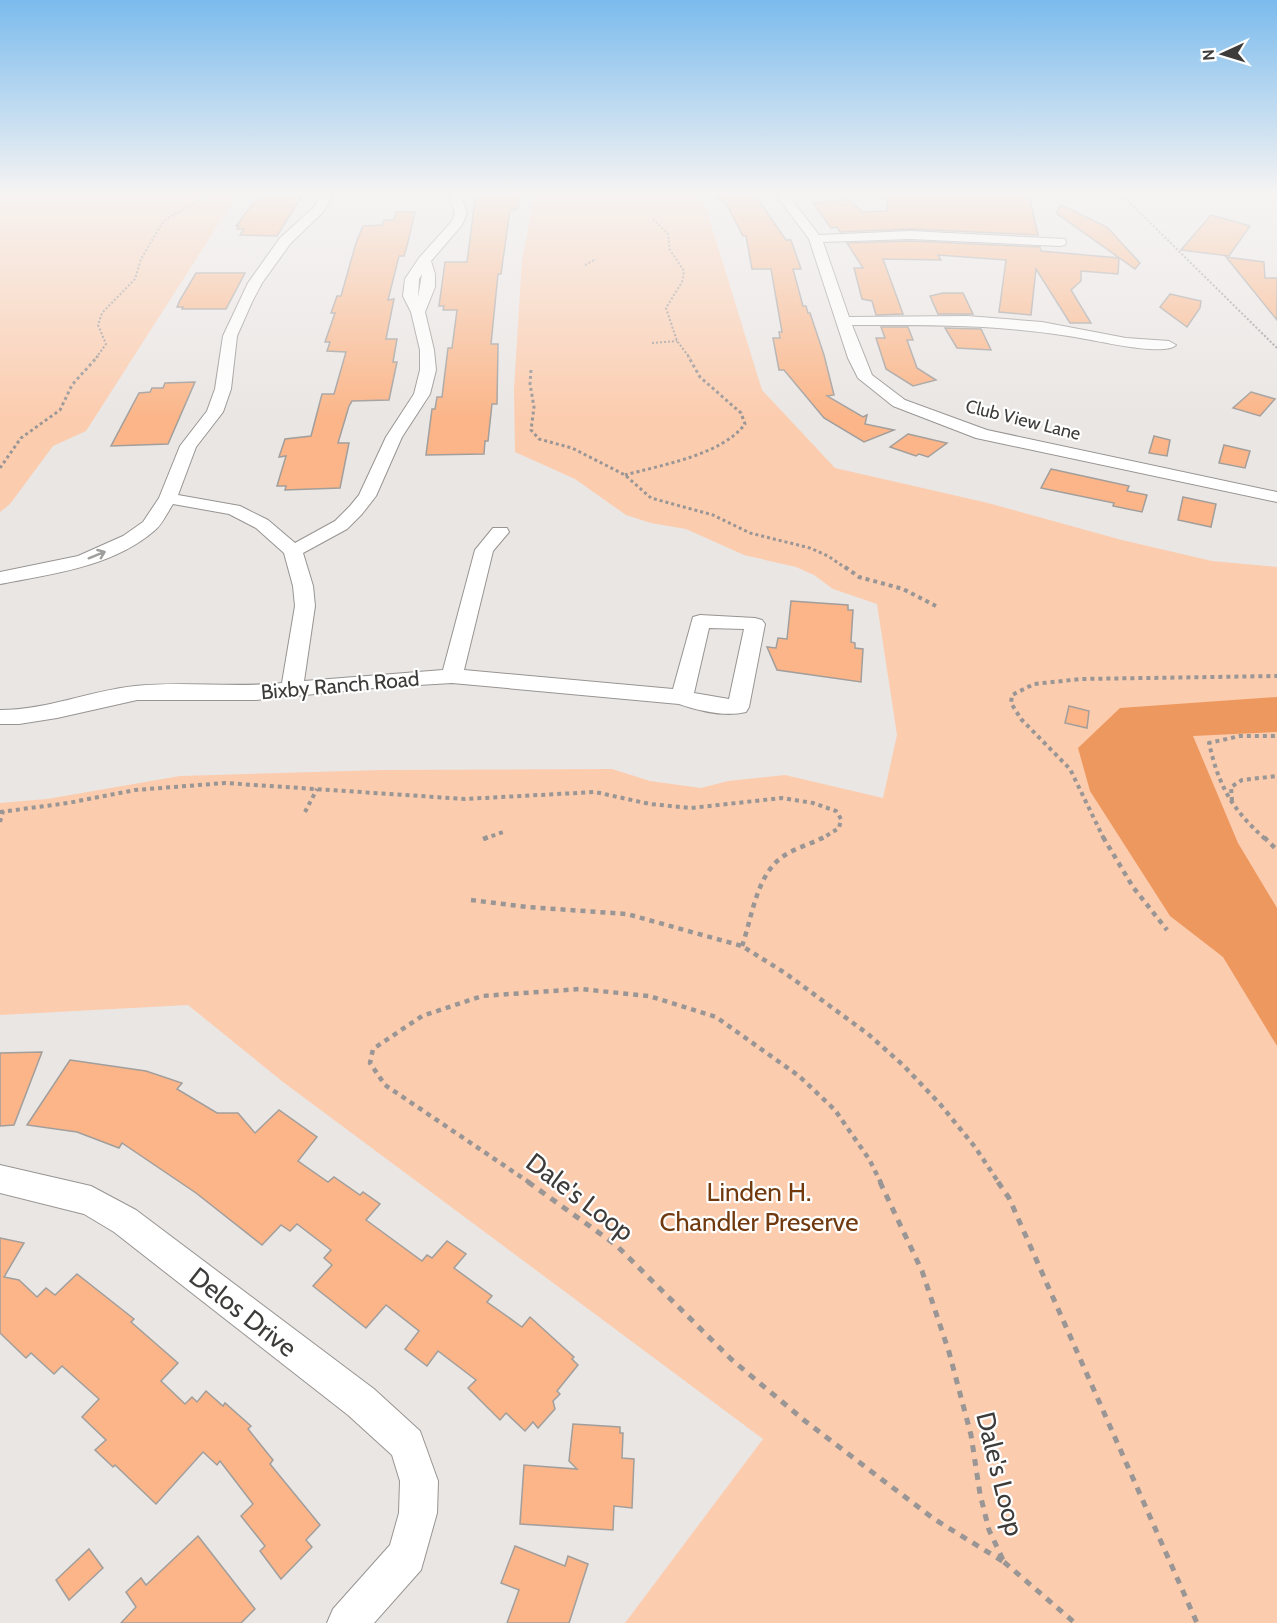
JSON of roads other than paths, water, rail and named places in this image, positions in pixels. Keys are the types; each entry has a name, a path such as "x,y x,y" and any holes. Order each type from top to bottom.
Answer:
{"street":[{"path":"0,578 59,567 108,550 150,526 165,503 188,446 215,412 223,389 230,336 255,283 267,268"},
{"path":"276,278 279,268"},
{"path":"292,551 341,525 356,510 367,496 393,437 422,394 428,370 427,350 418,312 425,301 429,284 430,275 427,268"},
{"name":"Club View Lane","path":"825,268 856,358 866,378 899,403 982,434 1277,497"},
{"path":"238,318 259,303 266,294"},
{"path":"843,321 967,320 1042,326 1126,342 1169,345"},
{"path":"0,563 70,550 165,503 234,510 262,524 292,551 303,586 305,606 292,690"},
{"path":"452,676 484,550 500,532"},
{"name":"Bixby Ranch Road","path":"0,717 57,711 137,693 217,694 292,690 384,680 452,676 682,697 699,703 738,707 755,624 700,621 682,697"},
{"name":"Delos Drive","path":"0,1179 91,1201 125,1221 361,1402 407,1444 419,1481 418,1513 407,1556 347,1623"}],"park label":[{"name":"Linden H. Chandler Preserve","path":"759,1207"}]}
